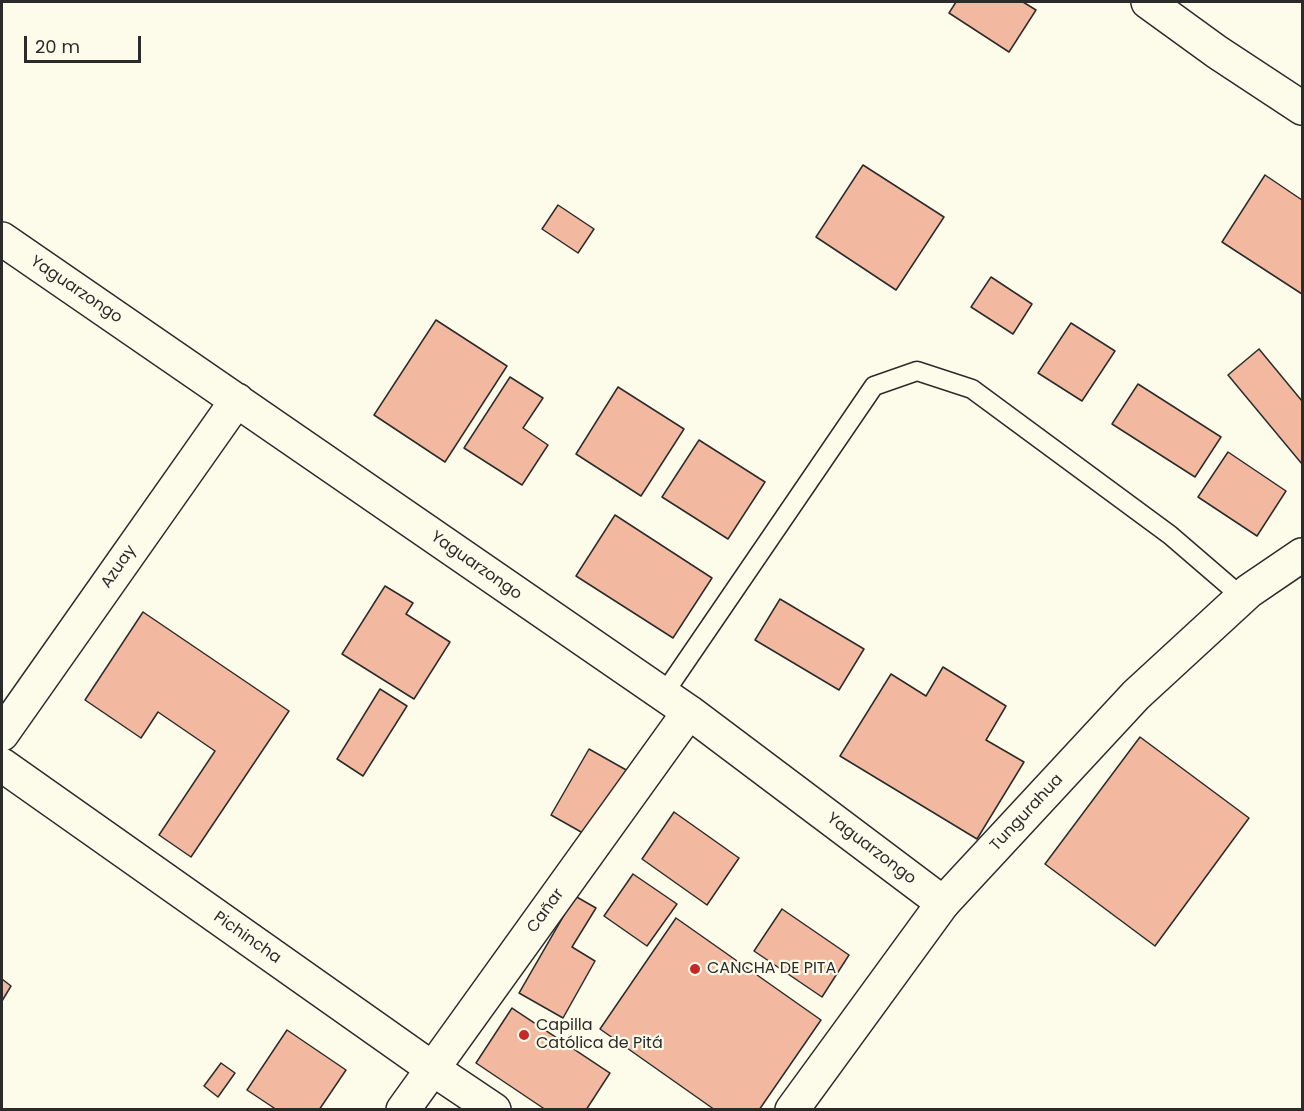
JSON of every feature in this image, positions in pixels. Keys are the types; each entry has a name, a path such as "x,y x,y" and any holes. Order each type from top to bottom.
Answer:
{"main road":[{"path":"1148,2 1217,52 1302,108"},
{"name":"Yaguarzongo","path":"2,239 676,703 943,903"},
{"name":"Azuay","path":"2,734 237,400"},
{"name":"Tungurahua","path":"792,1110 943,903 1136,695 1242,597 1302,555"},
{"name":"Cañar","path":"403,1110 433,1069 676,703"},
{"name":"Pichincha","path":"2,765 494,1110"}],"lane":[{"path":"676,703 874,386 917,371 972,389 1170,535 1242,597"}],"building":[{"path":"956,2 1023,2 1036,10 1009,52 949,13"},
{"path":"863,165 944,217 896,290 816,237"},
{"path":"1265,175 1302,200 1302,294 1222,242"},
{"path":"558,205 594,229 578,253 542,229"},
{"path":"991,277 1032,304 1013,334 971,307"},
{"path":"436,320 507,366 445,462 374,415"},
{"path":"1071,323 1115,351 1082,401 1038,373"},
{"path":"1259,349 1302,401 1302,464 1228,375"},
{"path":"510,377 543,398 523,428 548,445 522,485 464,448"},
{"path":"1138,384 1221,437 1195,477 1112,424"},
{"path":"618,387 684,429 641,496 576,454"},
{"path":"699,440 765,482 728,539 662,497"},
{"path":"1228,452 1286,491 1257,536 1198,497"},
{"path":"615,515 712,578 673,638 576,576"},
{"path":"385,586 413,603 406,614 450,642 414,699 342,654"},
{"path":"780,599 864,649 839,690 755,640"},
{"path":"143,612 289,711 191,857 159,835 215,751 158,712 141,738 85,700"},
{"path":"943,667 1006,706 986,740 1024,762 977,839 840,756 891,674 926,696"},
{"path":"380,689 407,706 363,776 337,759"},
{"path":"1140,737 1249,818 1155,946 1045,864"},
{"path":"589,749 628,771 590,837 551,815"},
{"path":"674,812 739,858 707,905 642,859"},
{"path":"633,874 677,904 647,946 604,916"},
{"path":"575,896 596,908 572,947 595,961 563,1018 519,993"},
{"path":"782,909 849,955 822,997 754,951"},
{"name":"CANCHA DE PITA","path":"676,918 821,1020 759,1110 715,1110 600,1029"},
{"path":"2,979 11,986 2,1001"},
{"name":"Capilla Católica de Pitá","path":"512,1008 610,1073 586,1110 546,1110 476,1063"},
{"path":"287,1030 346,1070 319,1110 277,1110 247,1090"},
{"path":"221,1063 235,1073 218,1097 204,1086"}],"place":[{"name":"CANCHA DE PITA","path":"695,969"},
{"name":"Capilla Católica de Pitá","path":"524,1035"}]}
